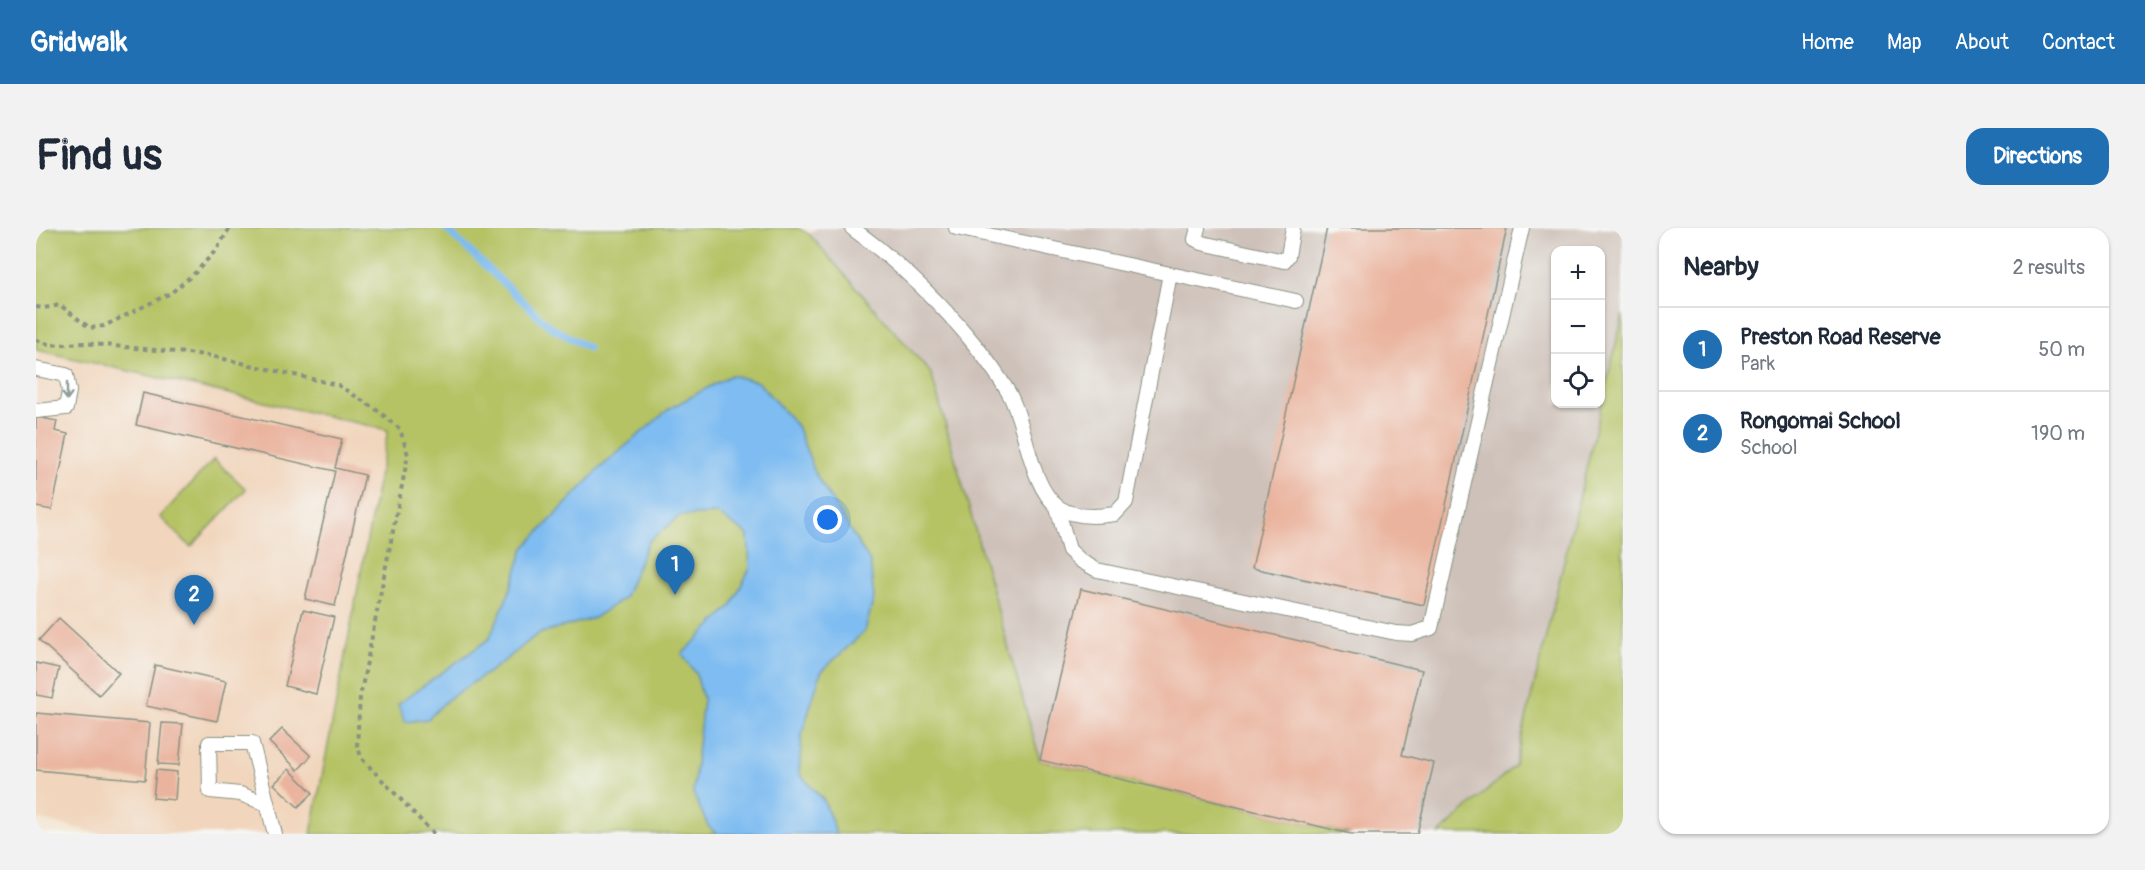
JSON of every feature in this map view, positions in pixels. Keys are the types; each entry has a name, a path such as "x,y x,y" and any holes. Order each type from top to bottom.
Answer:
{"lane":[{"path":"852,228 877,246 965,333 1008,392 1041,486 1057,507 1069,550 1081,561 1097,570 1396,633 1412,634 1431,628 1522,228"},
{"path":"956,228 1296,302"},
{"path":"1198,228 1195,239 1202,243 1284,261 1288,256 1293,228"},
{"path":"1057,507 1080,515 1098,517 1115,514 1126,501 1170,274"},
{"path":"36,369 66,375 69,392 66,408 36,411"},
{"path":"267,804 240,794 210,791 209,743 252,743 267,804 274,834"}],"path":[{"path":"36,307 60,305 90,328 104,326 171,293 196,272 216,250 230,228"},
{"path":"36,340 51,345 83,343 207,355 338,385 377,410 400,429 408,455 360,697 357,745 362,759 434,834"}],"shaded area":[{"path":"817,228 1623,228 1623,315 1605,390 1605,246 1551,246 1551,408 1601,408 1515,765 1439,834 1351,834 1040,760 931,373 809,234"},
{"path":"36,350 388,430 311,834 103,834 36,819"}],"green space":[{"path":"36,228 798,228 809,234 931,373 1040,760 1351,834 311,834 388,430 36,350"},
{"path":"1623,315 1623,834 1439,834 1515,765 1601,408 1605,408 1605,390"},
{"path":"214,459 246,489 191,547 160,517"}],"water":[{"path":"731,375 758,382 797,426 816,475 870,562 874,598 865,631 821,672 802,734 799,773 824,801 835,834 717,834 708,826 693,793 703,699 696,674 682,654 731,606 750,568 748,535 718,514 680,516 648,542 624,598 594,618 538,634 498,666 448,699 428,719 405,722 398,704 489,639 509,593 524,548 600,468 670,408"}],"building":[{"path":"1327,228 1507,228 1424,605 1252,568"},
{"path":"143,393 342,439 335,468 365,475 335,606 305,599 335,471 136,425"},
{"path":"36,417 57,421 55,431 68,434 52,510 36,507"},
{"path":"1081,589 1422,670 1402,755 1434,763 1417,834 1351,834 1040,760"},
{"path":"303,610 334,617 316,694 285,686"},
{"path":"59,618 119,673 99,695 39,640"},
{"path":"36,663 59,668 52,698 36,695"},
{"path":"155,665 226,681 217,721 146,706"},
{"path":"36,713 150,723 145,780 36,770"},
{"path":"162,723 183,724 179,765 158,764"},
{"path":"282,729 311,756 298,770 269,742"},
{"path":"289,769 313,793 298,807 274,784"},
{"path":"156,770 177,772 175,800 153,798"}],"waterway":[{"path":"445,228 549,326 588,348"}],"place":[{"name":"Preston Road Reserve","path":"675,595"},
{"name":"Rongomai School","path":"194,625"}]}
